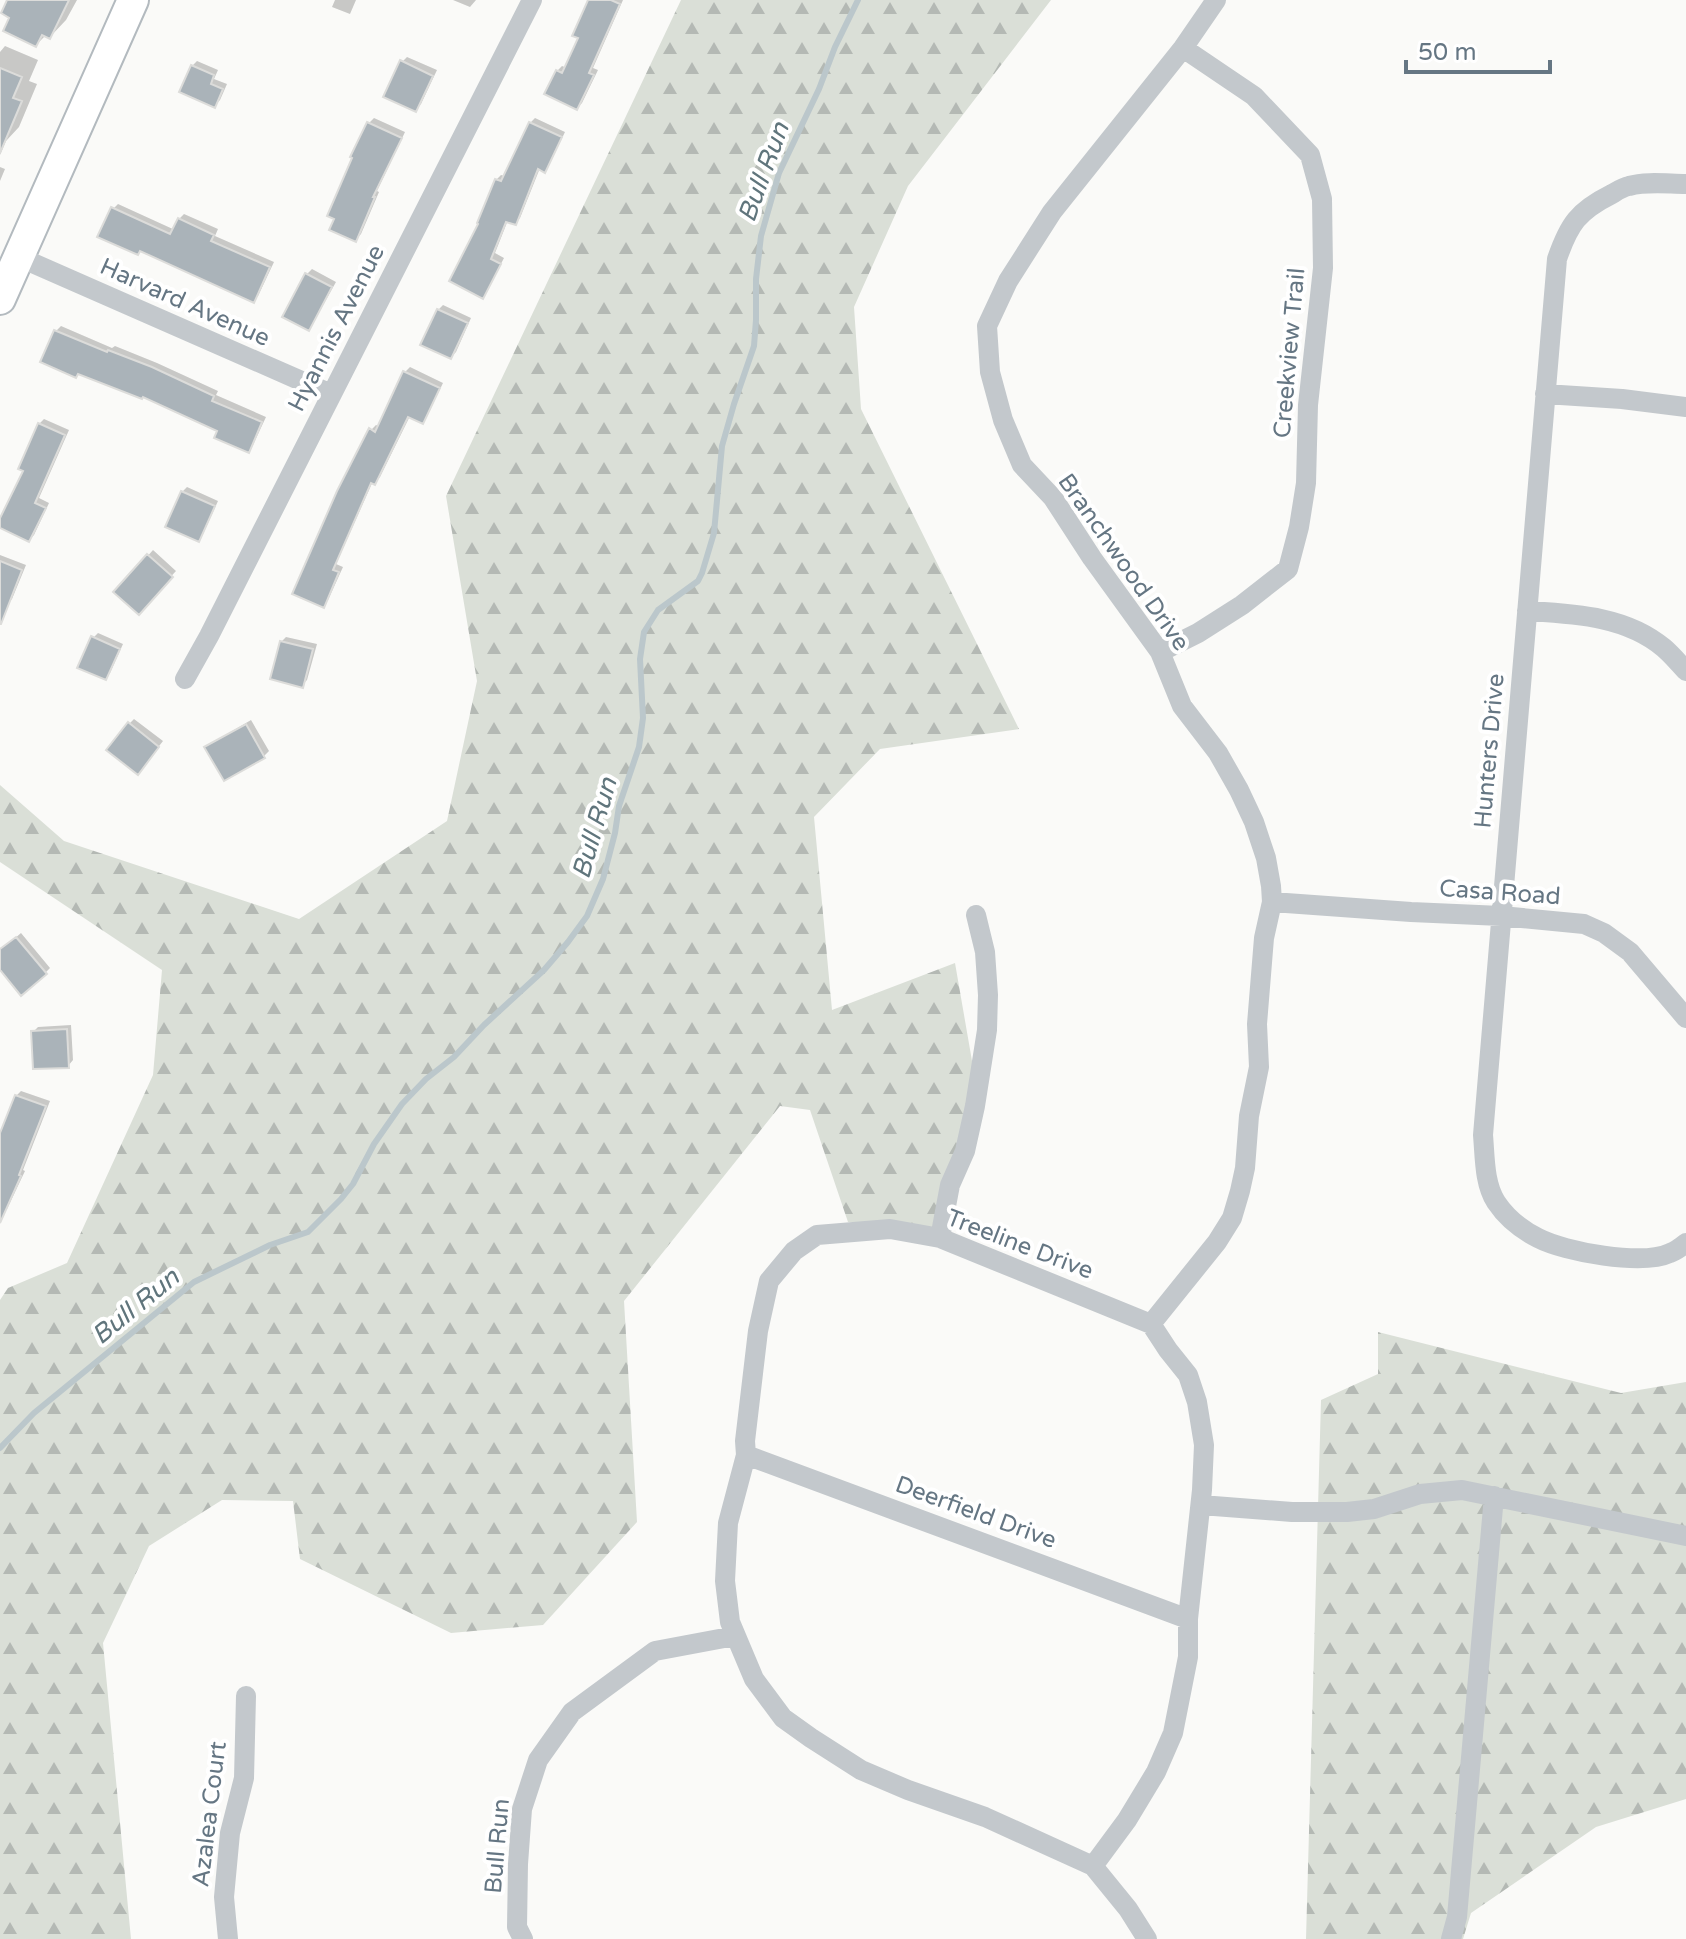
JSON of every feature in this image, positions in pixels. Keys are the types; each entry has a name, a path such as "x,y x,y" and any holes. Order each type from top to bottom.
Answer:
{"main road":[{"path":"0,299 133,0"}],"street":[{"name":"Hyannis Avenue","path":"185,679 532,0"},
{"name":"Branchwood Drive","path":"1151,1324 1217,1242 1232,1218 1240,1191 1249,1116 1259,1067 1257,1024 1264,938 1272,902 1266,858 1239,790 1218,753 1182,706 1160,652 1053,498 1022,465 1003,420 990,372 987,326 1008,281 1052,212 1183,48 1216,0"},
{"name":"Creekview Trail","path":"1160,652 1198,633 1242,605 1288,569 1306,483 1308,405 1323,268 1322,199 1310,155 1254,96 1183,48"},
{"name":"Hunters Drive","path":"1686,184 1628,186 1583,211 1566,232 1557,259 1483,1135 1487,1178 1495,1199 1510,1219 1538,1239 1586,1254 1636,1260 1668,1255 1686,1243"},
{"name":"Harvard Avenue","path":"19,257 331,394"},
{"path":"1545,394 1686,407"},
{"path":"1527,611 1573,614 1627,626 1664,648 1686,671"},
{"name":"Casa Road","path":"1272,902 1584,924 1604,933 1630,952 1686,1018"},
{"path":"940,1238 950,1185 965,1151 987,1030 985,952 976,915"},
{"name":"Treeline Drive","path":"1147,1939 1128,1909 1093,1866 985,1817 861,1770 783,1718 754,1679 735,1636 730,1622 725,1581 728,1523 746,1455 758,1331 769,1281 794,1251 817,1235 890,1229 940,1238 1151,1324"},
{"path":"1093,1866 1149,1784 1173,1733 1188,1657 1188,1619 1201,1505 1204,1445 1197,1402 1188,1375 1151,1324"},
{"name":"Deerfield Drive","path":"746,1455 1188,1619"},
{"path":"1201,1505 1292,1512 1347,1512 1374,1509 1420,1494 1462,1490 1686,1536"},
{"path":"1451,1939 1457,1917 1494,1496"},
{"name":"Bull Run","path":"523,1939 517,1927 522,1809 538,1760 572,1712 655,1651 735,1636"},
{"name":"Azalea Court","path":"228,1939 224,1897 230,1833 244,1778 246,1696"}],"green space":[{"path":"681,0 1051,0 908,186 854,307 861,409 1019,729 880,749 814,817 832,1010 955,963 980,1107 939,1230 848,1222 810,1110 780,1106 624,1301 637,1522 543,1625 451,1633 300,1559 293,1501 222,1500 149,1546 103,1643 131,1939 0,1939 0,1300 8,1288 67,1263 153,1075 162,970 0,862 0,785 64,841 299,919 447,821 477,681 446,496"},
{"path":"1378,1332 1621,1393 1686,1382 1686,1799 1596,1827 1471,1913 1463,1939 1306,1939 1321,1400 1378,1374"}],"building":[{"path":"7,0 69,0 50,39 42,35 36,47 3,31 9,18 1,13"},
{"path":"588,0 611,0 620,4 589,73 594,75 577,110 544,94 556,70 562,73 578,38 572,36"},
{"path":"400,60 433,76 416,112 383,97"},
{"path":"191,65 214,75 211,84 223,89 215,108 179,92"},
{"path":"0,68 22,77 13,98 22,101 0,153"},
{"path":"367,122 402,138 373,197 356,242 329,230 334,219 327,216"},
{"path":"529,122 562,137 545,173 538,169 516,225 506,222 491,259 501,264 483,299 449,281 478,224 495,179 501,181"},
{"path":"111,207 170,234 178,218 214,235 211,241 270,267 254,303 140,251 138,255 97,237"},
{"path":"305,273 332,287 309,331 282,317"},
{"path":"437,309 468,323 451,359 420,345"},
{"path":"54,330 152,367 214,396 212,401 262,422 249,453 214,438 217,431 143,397 78,374 76,378 40,362"},
{"path":"403,371 440,388 423,424 408,417 375,485 371,483 333,570 339,572 324,608 292,594 337,491 369,428 375,432"},
{"path":"38,423 65,435 35,503 46,508 29,542 0,528 0,518 23,471 18,469"},
{"path":"181,491 215,506 199,542 165,527"},
{"path":"147,554 173,577 139,615 113,592"},
{"path":"0,561 22,570 1,624 0,624"},
{"path":"91,636 120,649 106,680 77,668"},
{"path":"280,641 313,649 303,688 270,679"},
{"path":"128,722 159,747 138,775 106,750"},
{"path":"246,724 265,758 224,781 204,747"},
{"path":"16,937 47,974 21,996 0,970 0,949"},
{"path":"67,1029 69,1068 33,1069 31,1031"},
{"path":"15,1095 46,1106 0,1223 0,1133"}],"waterway":[{"name":"Bull Run","path":"0,1448 34,1413 194,1282 270,1245 308,1232 353,1184 374,1144 402,1104 544,970 587,916 603,879 619,806 639,747 643,718 640,659 644,632 658,610 698,581 714,533 722,446 754,346 761,236 779,173 858,0"}]}
